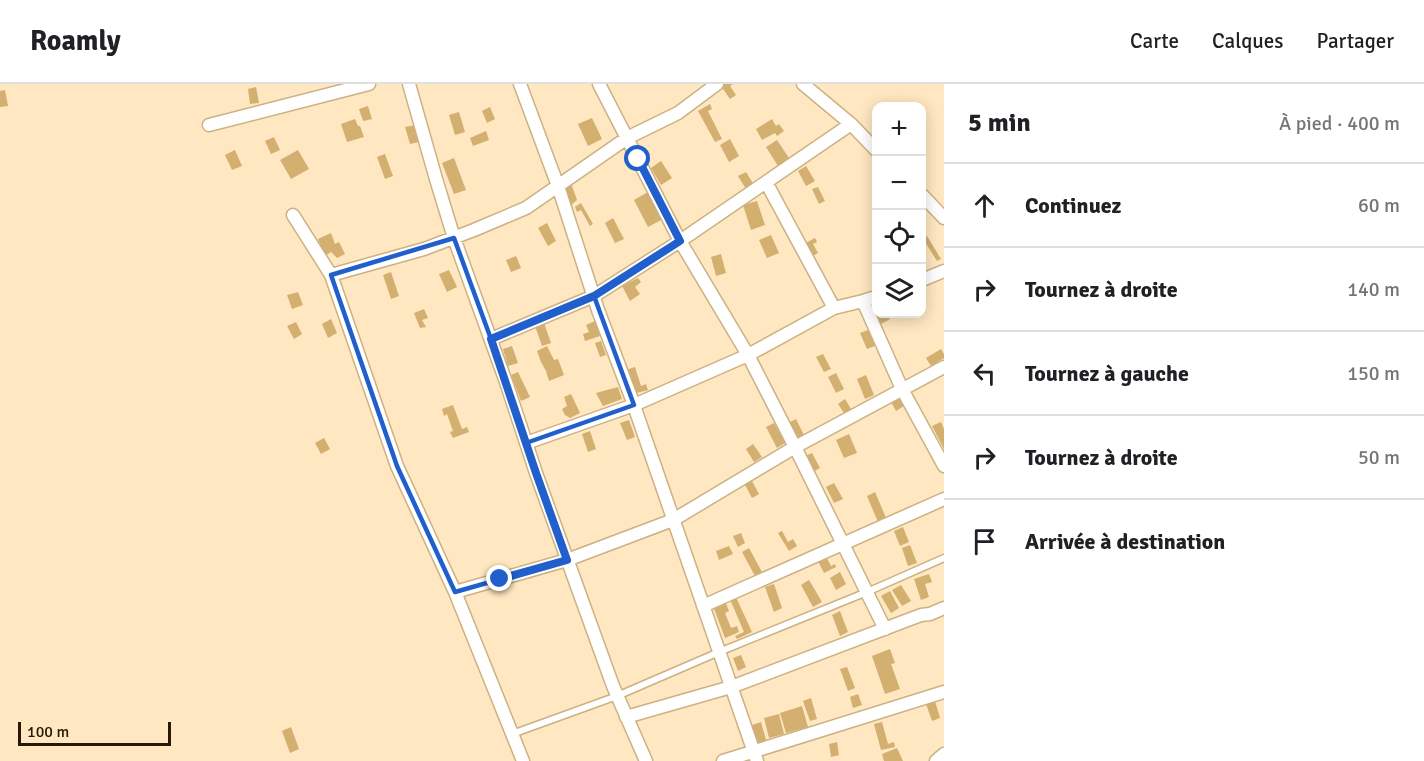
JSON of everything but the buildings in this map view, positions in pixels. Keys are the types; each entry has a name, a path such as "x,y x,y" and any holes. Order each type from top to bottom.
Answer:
{"street":[{"path":"209,125 369,84"},
{"path":"409,84 454,238 567,560 617,696 646,761"},
{"path":"520,84 558,186 594,296 756,756"},
{"path":"599,84 680,241 748,355 885,629"},
{"path":"331,275 424,249 526,208 627,138 678,113 717,84"},
{"path":"803,84 851,124 872,146"},
{"path":"491,339 594,296 680,241 851,124"},
{"path":"766,182 834,308"},
{"path":"926,200 944,218"},
{"path":"293,215 331,275 397,466 455,592 523,761"},
{"path":"926,278 944,271"},
{"path":"526,442 634,405 748,355 834,308 872,299"},
{"path":"863,302 902,389 944,466"},
{"path":"455,592 567,560 673,520 795,447 944,367"},
{"path":"703,606 944,499"},
{"path":"626,717 731,687 944,608"},
{"path":"723,761 756,756 944,692"}],"lane":[{"path":"512,734 617,696 944,558"}],"highlighted area":[{"path":"454,238 491,339 594,296 634,405 526,443 567,560 455,592 397,466 331,275"}],"route":[{"path":"500,579 567,560 491,339 594,296 680,241 638,159"}]}
